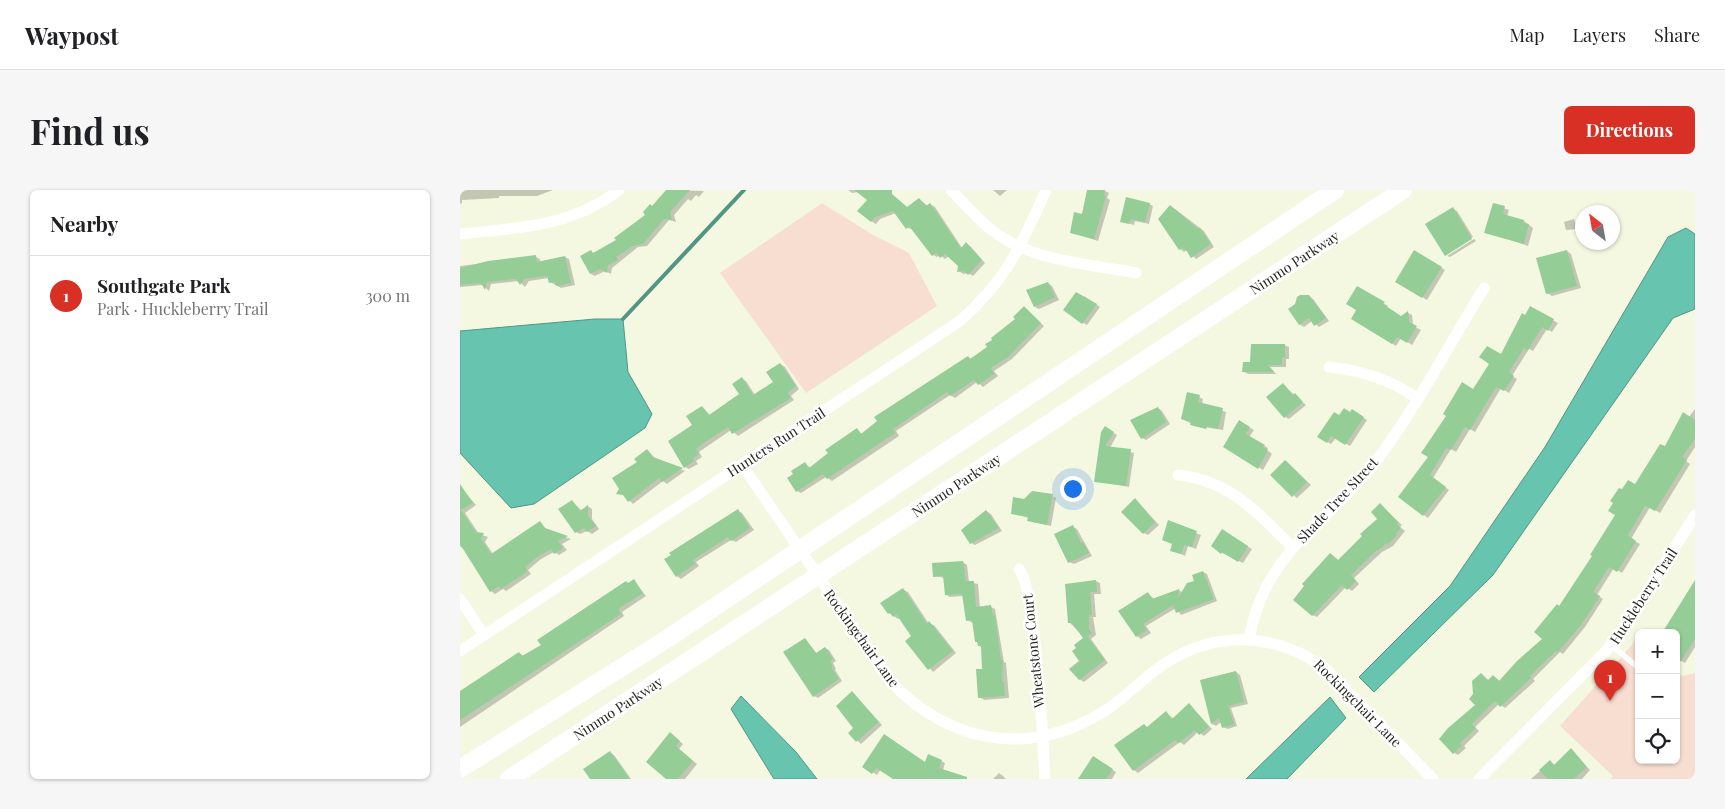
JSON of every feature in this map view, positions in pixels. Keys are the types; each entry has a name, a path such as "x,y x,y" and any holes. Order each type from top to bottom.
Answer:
{"highway":[{"path":"460,769 670,636 800,550 1335,190"},
{"name":"Nimmo Parkway","path":"509,779 1403,190"}],"street":[{"path":"460,234 563,220 588,210 619,190"},
{"path":"951,190 987,227 1020,247 1038,254 1136,273"},
{"name":"Hunters Run Trail","path":"460,651 960,320 993,289 1020,247 1046,190"},
{"name":"Shade Tree Street","path":"1249,639 1262,593 1275,570 1293,548 1350,490 1376,460 1484,288"},
{"path":"1329,367 1355,370 1381,378 1416,398"},
{"name":"Rockingchair Lane","path":"742,464 890,681 918,707 963,732 1003,739 1042,736 1066,730 1106,710 1141,680 1186,652 1225,641 1249,639 1271,641 1290,647 1310,657 1326,669 1433,779"},
{"path":"1178,476 1211,482 1235,494 1253,508 1293,548"},
{"name":"Huckleberry Trail","path":"1479,779 1587,672 1611,645 1627,624 1695,515"},
{"name":"Wheatstone Court","path":"1019,569 1025,580 1028,599 1045,779"},
{"path":"460,598 484,635"}],"lane":[{"path":"1611,645 1635,665"}],"shaded area":[{"path":"822,203 873,235 909,253 937,306 806,393 720,273"},
{"path":"1635,641 1635,764 1680,764 1680,674 1682,676 1695,673 1695,779 1611,779 1613,776 1560,726"}],"water":[{"path":"1686,228 1695,234 1695,309 1673,318 1493,575 1374,692 1359,677 1450,586 1545,447 1668,237"},
{"path":"595,319 623,319 628,372 652,414 645,428 534,504 511,508 460,453 460,331"},
{"path":"741,696 796,752 817,779 774,779 731,709"},
{"path":"1330,697 1346,718 1287,779 1246,779"}],"building":[{"path":"666,190 690,190 670,212 672,220 664,219 643,244 633,246 616,257 618,260 608,265 607,273 600,269 590,274 580,256 591,250 593,253 616,240 614,238 645,215 643,212 650,204 652,206"},
{"path":"854,190 892,190 892,194 907,207 919,198 926,206 930,203 961,248 966,242 982,260 968,275 964,271 957,272 958,266 945,254 940,258 936,252 932,256 909,226 906,229 893,211 875,217 871,222 857,211 867,200"},
{"path":"1087,190 1105,190 1104,196 1106,196 1094,239 1070,233 1074,212 1082,214"},
{"path":"1126,197 1150,203 1145,222 1131,219 1129,224 1120,222"},
{"path":"1493,203 1505,206 1503,214 1524,220 1523,223 1529,224 1524,244 1484,233"},
{"path":"1170,205 1198,229 1200,228 1211,244 1191,258 1186,250 1182,248 1179,250 1158,219"},
{"path":"1453,207 1472,239 1445,256 1425,224"},
{"path":"1414,250 1442,267 1422,298 1395,282"},
{"path":"1567,250 1577,286 1546,294 1536,258"},
{"path":"536,255 537,262 565,256 571,283 556,286 555,282 549,283 547,276 524,279 520,285 516,279 487,282 485,290 481,283 460,285 460,268 488,261"},
{"path":"1048,282 1055,297 1034,307 1026,290"},
{"path":"1357,286 1385,302 1383,304 1401,316 1408,311 1409,322 1417,326 1407,343 1397,337 1392,344 1351,319 1356,310 1346,304"},
{"path":"1076,292 1097,304 1082,324 1063,310"},
{"path":"1309,295 1326,318 1314,326 1309,318 1299,325 1288,309 1295,304 1297,297"},
{"path":"1024,306 1041,323 1008,357 991,368 994,374 978,385 974,380 950,396 947,392 893,429 895,433 827,479 823,474 796,492 787,478 793,474 791,471 805,462 809,468 828,453 825,450 857,428 861,434 877,421 874,417 968,356 970,359 987,347 985,344 1015,319 1013,317"},
{"path":"1530,306 1554,319 1548,331 1542,327 1528,350 1524,348 1509,372 1514,376 1504,391 1496,387 1470,430 1465,427 1451,450 1446,448 1430,475 1446,487 1423,516 1398,497 1428,457 1421,453 1446,416 1443,414 1462,382 1473,389 1489,364 1479,357 1487,346 1501,354 1522,313 1525,315"},
{"path":"1251,344 1285,344 1285,357 1282,358 1282,365 1268,365 1274,372 1242,372 1243,362 1250,362"},
{"path":"780,363 796,386 788,393 791,398 732,434 728,427 705,442 696,449 699,454 693,458 694,461 684,468 668,441 692,425 686,416 702,406 709,415 739,394 732,384 742,377 753,395 773,382 766,372"},
{"path":"1283,383 1293,395 1295,393 1303,402 1284,418 1266,397"},
{"path":"1187,392 1200,395 1198,402 1223,408 1218,429 1207,426 1206,429 1190,425 1191,422 1181,419"},
{"path":"1158,407 1166,422 1141,439 1130,420"},
{"path":"1344,408 1350,412 1352,409 1364,417 1345,445 1331,436 1327,443 1317,437 1334,412 1339,415"},
{"path":"1683,412 1695,420 1695,439 1682,457 1687,460 1655,511 1645,506 1628,535 1636,541 1617,572 1609,567 1593,592 1600,596 1581,625 1558,652 1556,651 1500,707 1495,701 1472,724 1476,728 1460,743 1462,745 1453,754 1439,739 1448,728 1475,705 1469,699 1473,694 1472,681 1481,673 1488,680 1493,675 1499,681 1517,661 1542,639 1534,632 1557,604 1559,606 1592,556 1590,555 1615,515 1608,511 1613,503 1610,501 1619,488 1622,489 1628,480 1635,484 1660,444 1665,446"},
{"path":"1239,420 1250,427 1246,434 1265,445 1263,447 1268,450 1258,469 1223,447"},
{"path":"1105,426 1114,432 1105,446 1131,449 1126,486 1094,482 1101,432"},
{"path":"647,449 653,457 683,468 662,482 659,478 628,502 623,495 616,494 619,489 612,478 637,462 634,459"},
{"path":"1285,460 1307,482 1292,497 1270,475"},
{"path":"460,484 473,503 461,510 476,532 484,533 481,539 491,554 540,521 545,528 568,536 558,541 563,548 554,554 551,549 537,557 525,567 528,571 501,589 499,586 490,592 460,544"},
{"path":"1032,491 1053,494 1047,525 1027,521 1028,517 1011,514 1013,497 1024,499"},
{"path":"1135,498 1155,522 1143,534 1121,512"},
{"path":"572,500 580,511 588,505 588,516 596,526 587,532 584,528 575,533 558,509"},
{"path":"1380,503 1398,522 1397,524 1401,528 1396,533 1397,535 1388,544 1386,543 1377,550 1351,575 1356,581 1347,590 1342,585 1312,616 1293,600 1304,586 1302,584 1330,553 1338,560 1362,536 1360,534 1377,519 1371,512"},
{"path":"738,509 750,528 731,541 728,537 693,560 695,564 676,577 664,559 671,555 669,553"},
{"path":"986,510 999,528 970,544 961,530"},
{"path":"1168,520 1197,531 1192,547 1184,545 1181,554 1170,551 1172,544 1162,540"},
{"path":"1073,525 1081,543 1083,542 1089,553 1068,563 1054,534"},
{"path":"1222,529 1248,546 1238,562 1222,552 1221,554 1211,546"},
{"path":"963,561 966,581 974,581 976,607 991,605 993,616 995,615 1001,660 1003,660 1002,682 1004,682 1005,696 978,698 976,669 982,669 981,646 978,646 977,642 975,642 972,620 966,621 962,594 945,595 943,576 933,577 932,563"},
{"path":"1203,571 1214,599 1176,613 1173,605 1143,624 1147,630 1136,637 1118,611 1148,592 1152,599 1179,589 1178,598 1187,583 1194,581 1192,575"},
{"path":"634,579 643,593 618,609 621,614 460,720 460,691 519,652 522,656 541,645 537,640 626,581 628,583"},
{"path":"1096,580 1097,592 1090,592 1092,615 1089,615 1089,629 1092,633 1087,636 1105,660 1079,680 1069,669 1079,661 1072,651 1076,648 1074,645 1083,638 1072,623 1068,623 1065,584"},
{"path":"1695,580 1695,639 1680,662 1680,629 1664,629"},
{"path":"903,588 927,624 929,621 953,651 928,670 905,641 911,636 896,614 893,617 890,613 888,614 880,603"},
{"path":"805,638 816,653 825,647 833,659 830,661 832,668 839,679 813,697 783,652"},
{"path":"1236,671 1244,702 1228,706 1234,724 1222,728 1219,718 1211,724 1200,680"},
{"path":"852,691 879,722 856,742 848,733 853,728 836,706"},
{"path":"1189,703 1209,727 1199,735 1195,730 1179,743 1175,740 1133,771 1114,745 1144,724 1147,727 1166,711 1172,719"},
{"path":"670,732 680,741 676,746 693,761 678,779 666,779 646,762"},
{"path":"884,734 925,762 928,754 942,760 939,768 967,777 967,779 893,779 876,768 872,774 862,767"},
{"path":"1571,748 1587,767 1574,779 1548,779 1539,770 1550,760 1554,765"},
{"path":"610,751 630,779 590,779 583,769"},
{"path":"1093,756 1113,769 1106,779 1078,779"}],"waterway":[{"path":"623,319 744,190"}],"place":[{"name":"Southgate Park","path":"1610,701"}]}
